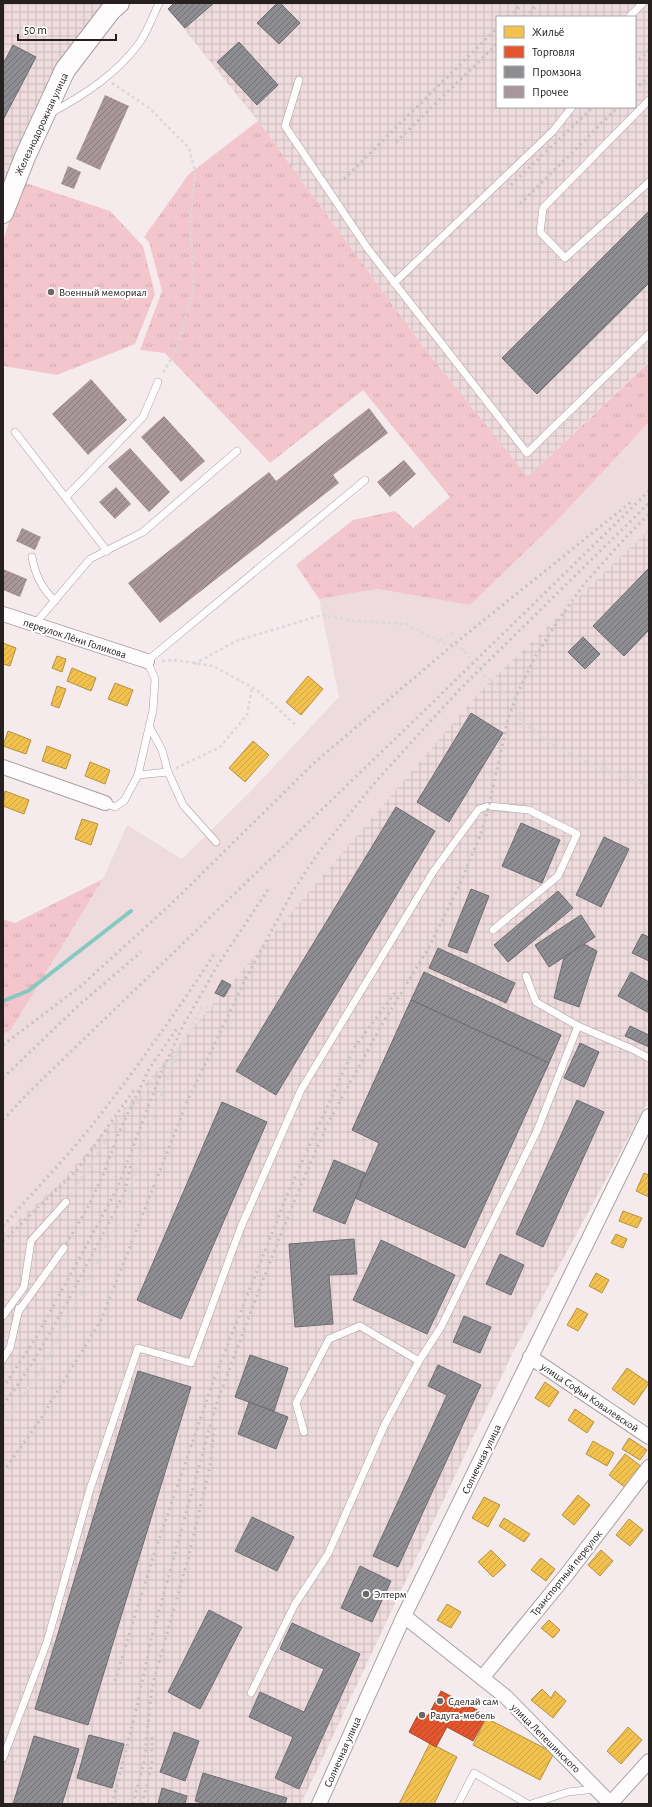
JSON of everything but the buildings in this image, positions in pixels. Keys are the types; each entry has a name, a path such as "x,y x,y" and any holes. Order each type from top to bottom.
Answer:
{"street":[{"name":"Железнодорожная улица","path":"3,213 25,157 65,70 111,10 119,3"},
{"name":"переулок Лёни Голикова","path":"3,614 147,661"},
{"path":"3,767 105,804"},
{"name":"Солнечная улица","path":"319,1804 404,1616 649,1116"},
{"name":"улица Софьи Ковалевской","path":"530,1357 649,1437"},
{"name":"Транспортный переулок","path":"482,1678 567,1574 649,1467"},
{"name":"улица Лепешинского","path":"404,1616 506,1697 610,1804"},
{"path":"610,1804 649,1761"}],"lane":[{"path":"42,118 79,98 114,72 140,42 159,3"},
{"path":"630,16 643,3"},
{"path":"299,80 285,126 368,249 527,453 649,334"},
{"path":"649,100 543,208 540,232 565,258 649,182"},
{"path":"394,283 553,131 571,108"},
{"path":"66,497 143,417 158,382"},
{"path":"15,432 107,551"},
{"path":"34,625 90,560 143,532 237,450"},
{"path":"105,804 115,807 124,801 138,775 153,710 155,679 147,661 365,480"},
{"path":"32,558 34,568 44,591 55,601"},
{"path":"149,726 162,750 168,772 183,805 216,842"},
{"path":"138,775 168,772"},
{"path":"3,1758 46,1642 90,1489 138,1348 191,1363 241,1227 301,1090 433,872 479,809 489,806 529,810 577,834 558,876 493,930"},
{"path":"526,976 536,1002 578,1026 632,1049 649,1058"},
{"path":"251,1693 295,1604 328,1554 385,1424 419,1362 441,1327 537,1131 578,1026"},
{"path":"3,1359 10,1348 24,1287 31,1241 66,1202"},
{"path":"18,1312 64,1248"},
{"path":"3,1316 24,1287"},
{"path":"304,1432 296,1403 329,1338 360,1326 419,1362"},
{"path":"458,1804 474,1773 530,1804 568,1792 596,1789"}],"path":[{"path":"105,79 149,108 189,148 195,171 190,222 194,286 177,348 158,382"},
{"path":"194,664 236,641 322,615 356,620 406,624 440,641 454,644 462,649 485,676 518,703 520,720 532,730 586,763 649,785"},
{"path":"440,641 456,632"},
{"path":"147,661 176,660 212,666 257,690 297,726"},
{"path":"168,772 220,747 247,715 252,687"},
{"path":"3,1424 46,1363 91,1273 123,1215 142,1149 178,1050 202,1007 217,1008"},
{"path":"66,1202 126,1109 137,1104 163,1065 175,1059"}],"shaded area":[{"path":"3,3 111,3 60,66 16,154 3,187"},
{"path":"174,3 649,3 649,361 528,477 428,353 258,121 168,9"},
{"path":"649,422 649,530 483,688 60,1183 3,1233 3,1034 10,1030 103,879 127,825 182,859 249,793 339,697 319,599 377,589 470,605 553,525"},
{"path":"649,530 649,1099 514,1350 301,1804 3,1804 3,1233 60,1183 483,688"}],"green space":[{"path":"258,121 428,353 528,477 649,362 649,422 553,525 470,605 377,589 319,599 296,565 353,520 395,511 413,528 450,497 363,390 270,463 165,353 140,350 162,291 149,242 144,237 189,174"},
{"path":"23,182 110,211 143,246 155,294 135,344 57,375 3,366 3,240"},
{"path":"103,879 10,1031 3,1034 3,919 15,923"}],"waterway":[{"path":"3,1001 28,991 131,911"}],"railway":[{"path":"510,16 523,3"},
{"path":"526,16 539,3"},
{"path":"344,179 496,29"},
{"path":"396,142 496,45"},
{"path":"636,63 649,50"},
{"path":"636,89 649,76"},
{"path":"511,185 592,108"},
{"path":"520,204 617,108"},
{"path":"3,1120 29,1092 425,710 649,491"},
{"path":"3,1045 82,985 171,904 314,763 454,644 631,502"},
{"path":"3,1472 40,1420 101,1320 187,1102 246,978 293,891 319,852 377,780 461,688 649,503"},
{"path":"112,1804 135,1715 151,1640 216,1405 293,1204 327,1125 381,1026 428,949 459,886 480,836 489,806 507,723 517,694 535,657 561,616 585,583 626,537 649,514"},
{"path":"3,1388 37,1336 117,1189 161,1073 183,1026 216,968 269,888"},
{"path":"3,1078 78,1006 141,952"},
{"path":"3,1226 66,1157 101,1114 160,1035 215,953"},
{"path":"115,1681 152,1560 213,1382 287,1195 354,1048 397,990"},
{"path":"66,1244 88,1207 103,1175 120,1130 149,1069 178,1027"},
{"path":"3,1241 77,1170 134,1090"},
{"path":"3,1405 35,1359 76,1285 125,1191 131,1165"},
{"path":"133,1804 144,1762 152,1687 189,1555 210,1466 214,1428"},
{"path":"142,1804 152,1764 152,1735"}],"place":[{"name":"Военный мемориал","path":"51,292"},
{"name":"Элтерм","path":"366,1594"},
{"name":"Сделай сам","path":"440,1701"},
{"name":"Радуга-мебель","path":"422,1715"}]}
